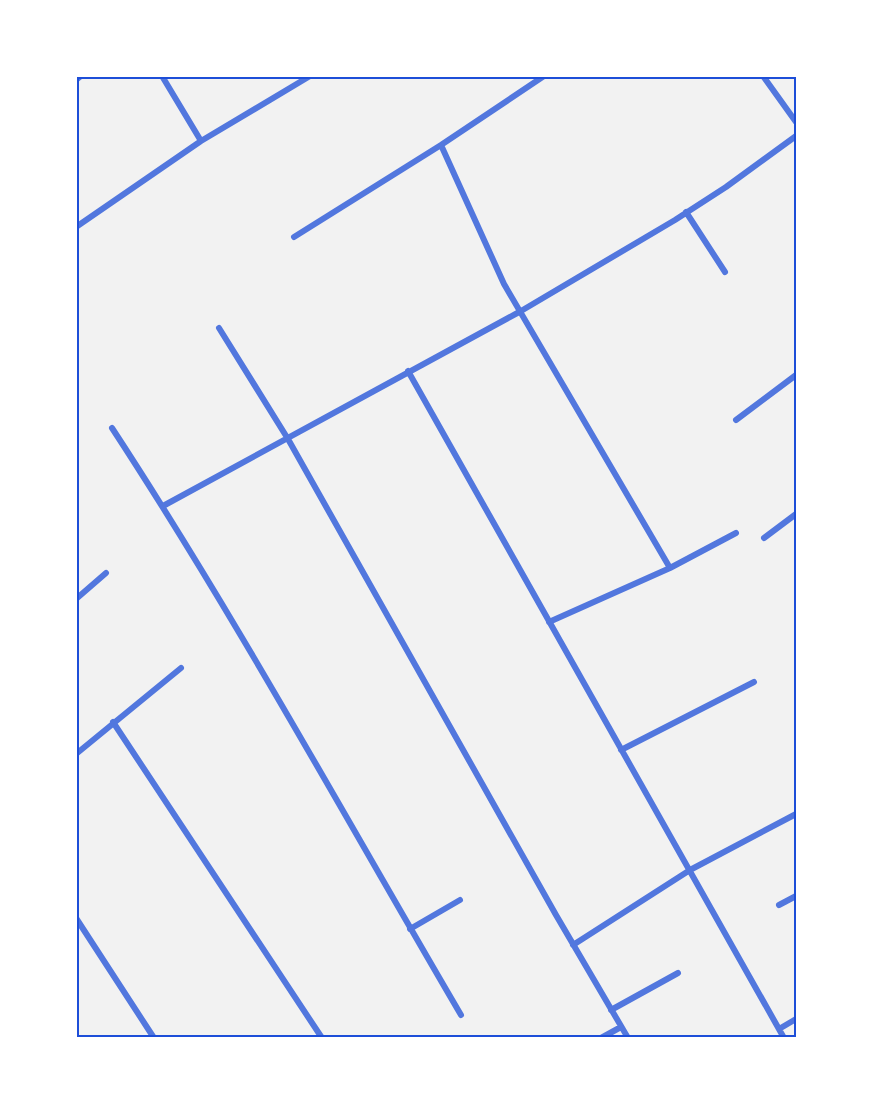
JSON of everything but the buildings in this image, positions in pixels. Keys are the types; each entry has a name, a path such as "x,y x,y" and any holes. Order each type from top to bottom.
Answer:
{"street":[{"path":"76,80 81,76"},
{"path":"162,76 201,141"},
{"path":"76,227 201,141 310,76"},
{"path":"294,237 441,145 544,76"},
{"path":"763,76 796,122"},
{"path":"163,506 521,311 726,187 796,136"},
{"path":"441,145 504,284 670,568"},
{"path":"686,212 725,272"},
{"path":"219,328 288,439 573,945 628,1038"},
{"path":"408,372 784,1038"},
{"path":"736,420 796,375"},
{"path":"112,429 163,506 461,1015"},
{"path":"764,538 796,514"},
{"path":"549,622 670,568 736,533"},
{"path":"76,599 106,573"},
{"path":"76,754 181,668"},
{"path":"621,750 754,682"},
{"path":"113,722 322,1038"},
{"path":"573,945 690,870 796,814"},
{"path":"779,905 796,896"},
{"path":"410,928 460,900"},
{"path":"76,918 154,1038"},
{"path":"611,1010 678,973"},
{"path":"779,1029 796,1018"},
{"path":"602,1038 621,1027"}]}
